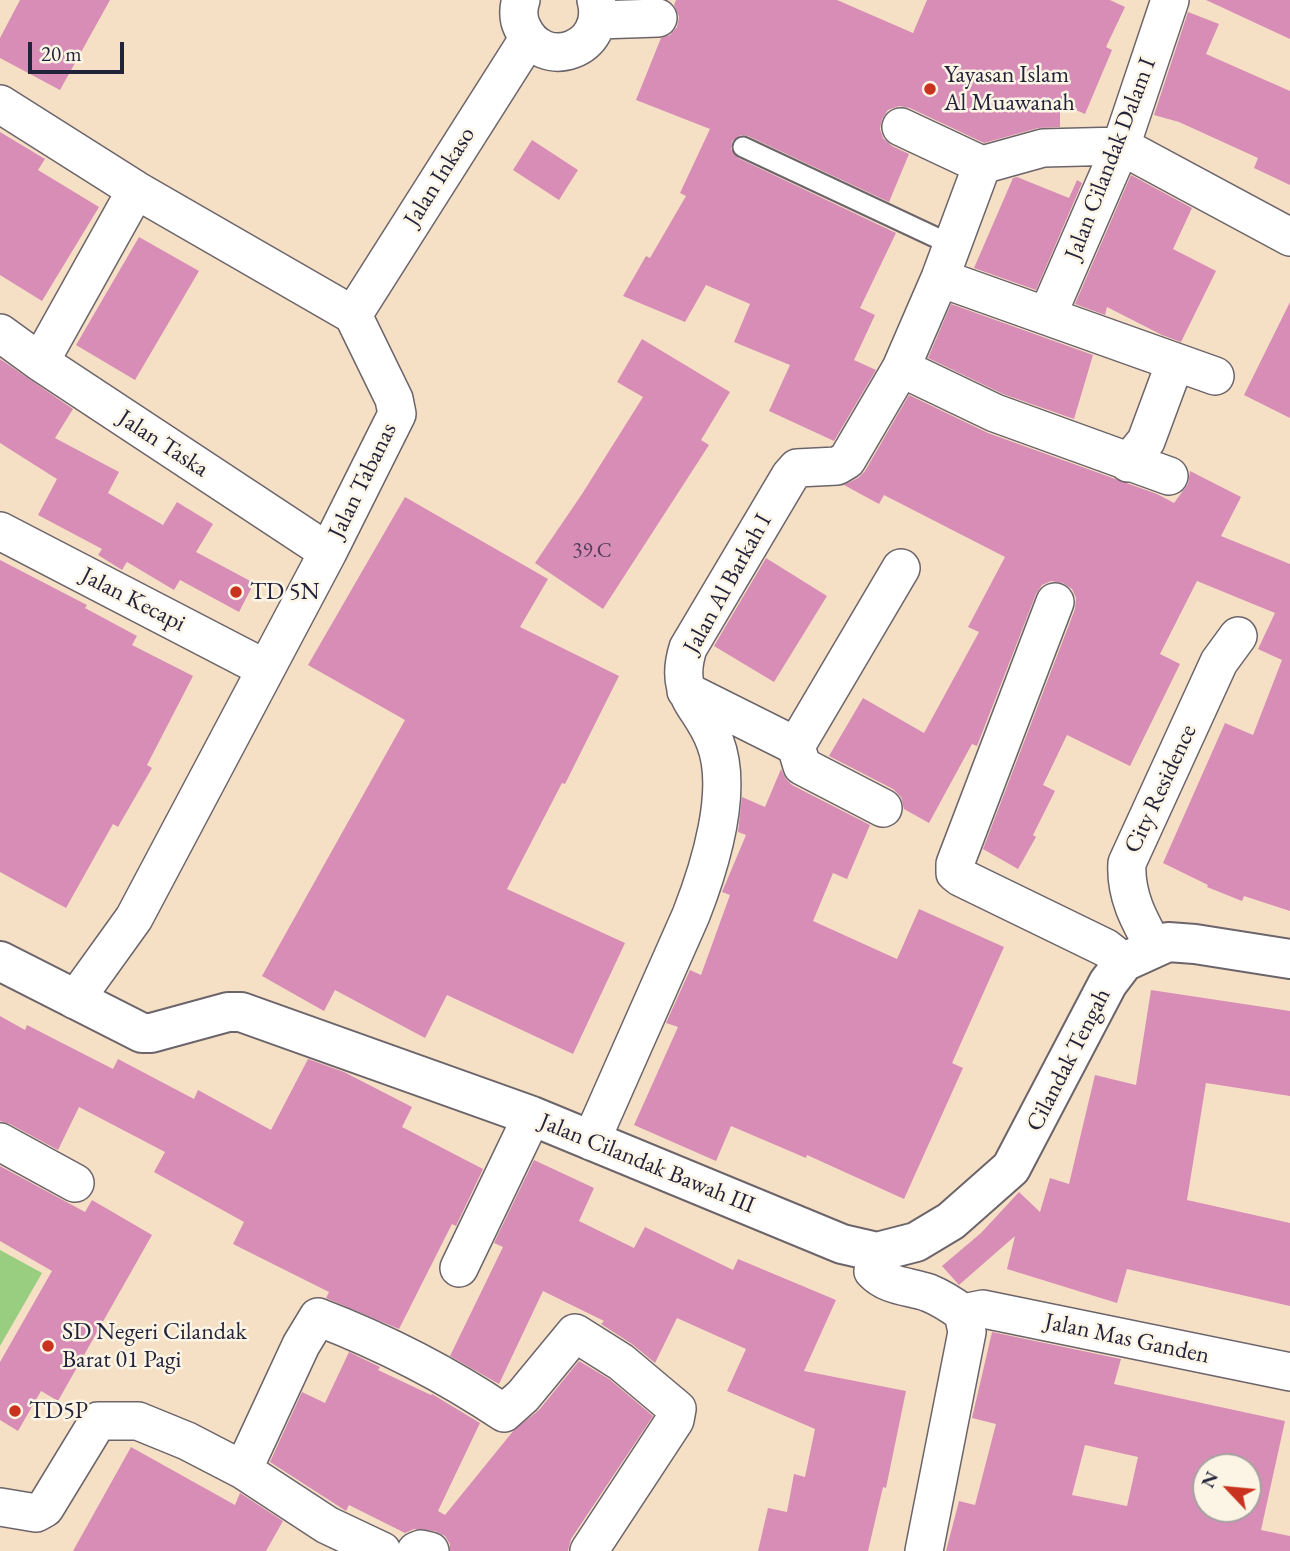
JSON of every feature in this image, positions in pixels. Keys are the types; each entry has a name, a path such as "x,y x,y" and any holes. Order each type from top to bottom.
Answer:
{"street":[{"name":"Jalan Cilandak Dalam I","path":"1047,316 1121,146 1171,0"},
{"path":"519,11 542,50 560,53 577,48 591,36 597,10 658,18"},
{"name":"Jalan Inkaso","path":"353,315 519,11"},
{"path":"0,104 136,190 353,315"},
{"path":"901,127 982,164 1043,148 1121,146 1290,237"},
{"name":"Jalan Al Barkah I","path":"591,1141 691,915 704,880 720,818 720,769 716,742 686,691 684,660 688,648 790,476 797,468 805,466 844,464 901,369 946,261 982,164"},
{"path":"40,362 136,190"},
{"path":"946,261 1047,316 1215,376"},
{"name":"Jalan Tabanas","path":"75,1000 134,918 328,552 397,414 394,399 353,315"},
{"name":"Jalan Taska","path":"0,333 328,552"},
{"path":"901,369 995,413 1169,476"},
{"path":"1128,463 1146,441 1169,379"},
{"name":"Jalan Kecapi","path":"0,531 266,669"},
{"path":"796,746 901,568"},
{"path":"1055,602 955,864 956,873 1105,948 1139,954 1168,942 1290,959"},
{"name":"City Residence","path":"1139,954 1139,920 1129,893 1127,863 1219,662 1238,636"},
{"path":"686,691 796,746 802,766 883,808"},
{"name":"Cilandak Tengah","path":"877,1252 916,1242 951,1221 1011,1168 1108,983 1139,954"},
{"name":"Jalan Cilandak Bawah III","path":"0,961 142,1033 151,1033 228,1012 241,1012 532,1116 842,1244 877,1252"},
{"path":"459,1268 532,1116"},
{"path":"0,1142 75,1183"},
{"path":"877,1252 873,1271 882,1281 929,1293 963,1313 967,1332 924,1551"},
{"name":"Jalan Mas Ganden","path":"963,1313 983,1309 1290,1372"},
{"path":"243,1470 318,1317 413,1359 504,1413 523,1396 575,1333 621,1362 677,1409 675,1420 589,1551"},
{"path":"2,1508 36,1513 45,1508 98,1421 138,1421 187,1441 243,1470 327,1525 382,1551"},
{"path":"416,1551 430,1551"}],"lane":[{"path":"743,148 946,261"}],"green space":[{"path":"0,1250 42,1273 0,1346"}],"building":[{"path":"20,0 110,0 60,90 0,58 0,38"},
{"path":"676,0 837,0 913,33 927,0 1110,0 1125,7 1106,47 1112,50 1085,114 1060,103 1060,127 1038,128 984,143 910,108 899,106 888,110 880,129 883,138 909,154 889,202 748,136 741,135 732,141 731,149 738,158 896,233 860,308 875,315 854,360 876,370 834,441 769,411 790,365 734,342 750,304 706,285 685,322 623,296 646,256 650,258 686,196 680,193 710,129 636,100 661,38 670,35 677,27 679,17 674,5"},
{"path":"1206,0 1290,0 1290,39"},
{"path":"1188,12 1219,24 1206,54 1290,91 1290,185 1254,168 1258,158 1179,122 1154,115"},
{"path":"0,132 45,159 38,170 99,207 42,301 0,275"},
{"path":"532,140 578,170 559,200 513,170"},
{"path":"1131,175 1192,208 1173,249 1216,271 1181,342 1107,307 1105,315 1075,304"},
{"path":"1017,177 1069,198 1077,180 1082,183 1036,290 974,268 1013,178"},
{"path":"139,237 199,271 135,380 76,345"},
{"path":"1290,302 1290,418 1244,395"},
{"path":"951,304 1093,355 1074,419 1003,394 928,358"},
{"path":"642,339 730,392 701,440 709,445 603,609 535,563 643,397 617,382"},
{"path":"0,359 73,409 55,438 119,472 108,493 163,525 177,502 213,524 196,552 254,583 239,612 180,580 174,590 127,562 122,570 98,555 102,549 38,515 57,479 0,443"},
{"path":"909,395 988,433 1157,494 1174,503 1188,484 1190,471 1241,497 1221,536 1290,564 1290,911 1244,896 1242,901 1207,887 1208,885 1163,863 1225,723 1253,735 1282,660 1258,649 1275,613 1197,581 1160,654 1180,664 1130,766 1067,735 1043,785 1055,791 1033,835 1036,837 1018,869 983,849 1075,609 1076,598 1072,589 1063,583 1051,581 1042,585 1036,594 977,746 972,744 929,823 904,809 901,797 893,789 829,756 863,698 924,733 979,632 968,627 1005,557 884,495 879,504 844,485 865,471"},
{"path":"405,497 548,579 520,627 619,676 565,784 562,783 507,889 625,943 573,1054 447,995 425,1038 335,990 324,1011 262,976 405,720 308,665"},
{"path":"766,558 827,596 774,682 714,646"},
{"path":"0,560 87,605 85,608 137,636 132,645 193,676 147,765 152,768 118,827 113,824 66,908 0,872"},
{"path":"781,769 792,785 870,825 847,879 833,873 813,921 897,959 919,909 1004,947 952,1063 963,1068 904,1199 807,1155 806,1158 731,1126 716,1161 634,1125 678,1027 666,1023 690,970 701,975 730,895 722,892 746,835 738,832 742,797 765,807"},
{"path":"1151,990 1290,1011 1290,1096 1206,1083 1187,1200 1290,1223 1290,1306 1127,1269 1117,1303 1007,1269 1015,1236 959,1285 942,1266 981,1233 1019,1192 1040,1212 1050,1178 1069,1184 1095,1075 1136,1085"},
{"path":"0,1016 25,1030 27,1025 113,1069 118,1059 194,1099 198,1090 271,1130 308,1059 344,1072 412,1107 402,1127 483,1169 456,1226 452,1224 399,1329 326,1298 329,1292 233,1244 244,1222 154,1172 165,1152 79,1107 58,1150 0,1121"},
{"path":"534,1160 594,1188 579,1221 634,1248 645,1227 733,1270 738,1259 836,1300 804,1371 906,1391 886,1488 883,1487 868,1551 758,1551 768,1508 787,1512 794,1474 805,1477 815,1429 727,1391 746,1349 677,1318 655,1363 601,1324 604,1321 543,1291 499,1384 450,1356 503,1247 494,1243"},
{"name":"SD Negeri Cilandak Barat 01 Pagi","path":"0,1166 85,1212 92,1200 152,1235 58,1401 41,1391 18,1431 0,1420 0,1362 52,1271 0,1241"},
{"path":"992,1332 1121,1359 1114,1384 1285,1421 1261,1530 1290,1536 1290,1551 946,1551 959,1501 975,1505 996,1424 972,1418","holes":["1085,1445 1138,1457 1127,1506 1072,1495"]},
{"path":"349,1352 380,1367 378,1370 432,1394 480,1423 438,1511 445,1515 514,1430 539,1410 579,1361 609,1379 653,1416 571,1539 568,1551 450,1551 450,1544 445,1536 435,1531 414,1529 405,1533 349,1505 346,1511 270,1462 302,1392 325,1403"},
{"path":"131,1447 235,1505 240,1493 283,1521 266,1551 73,1551"}],"place":[{"name":"Yayasan Islam Al Muawanah","path":"930,89"},
{"name":"TD 5N","path":"236,592"},
{"name":"SD Negeri Cilandak Barat 01 Pagi","path":"48,1346"},
{"name":"TD5P","path":"15,1411"}]}
